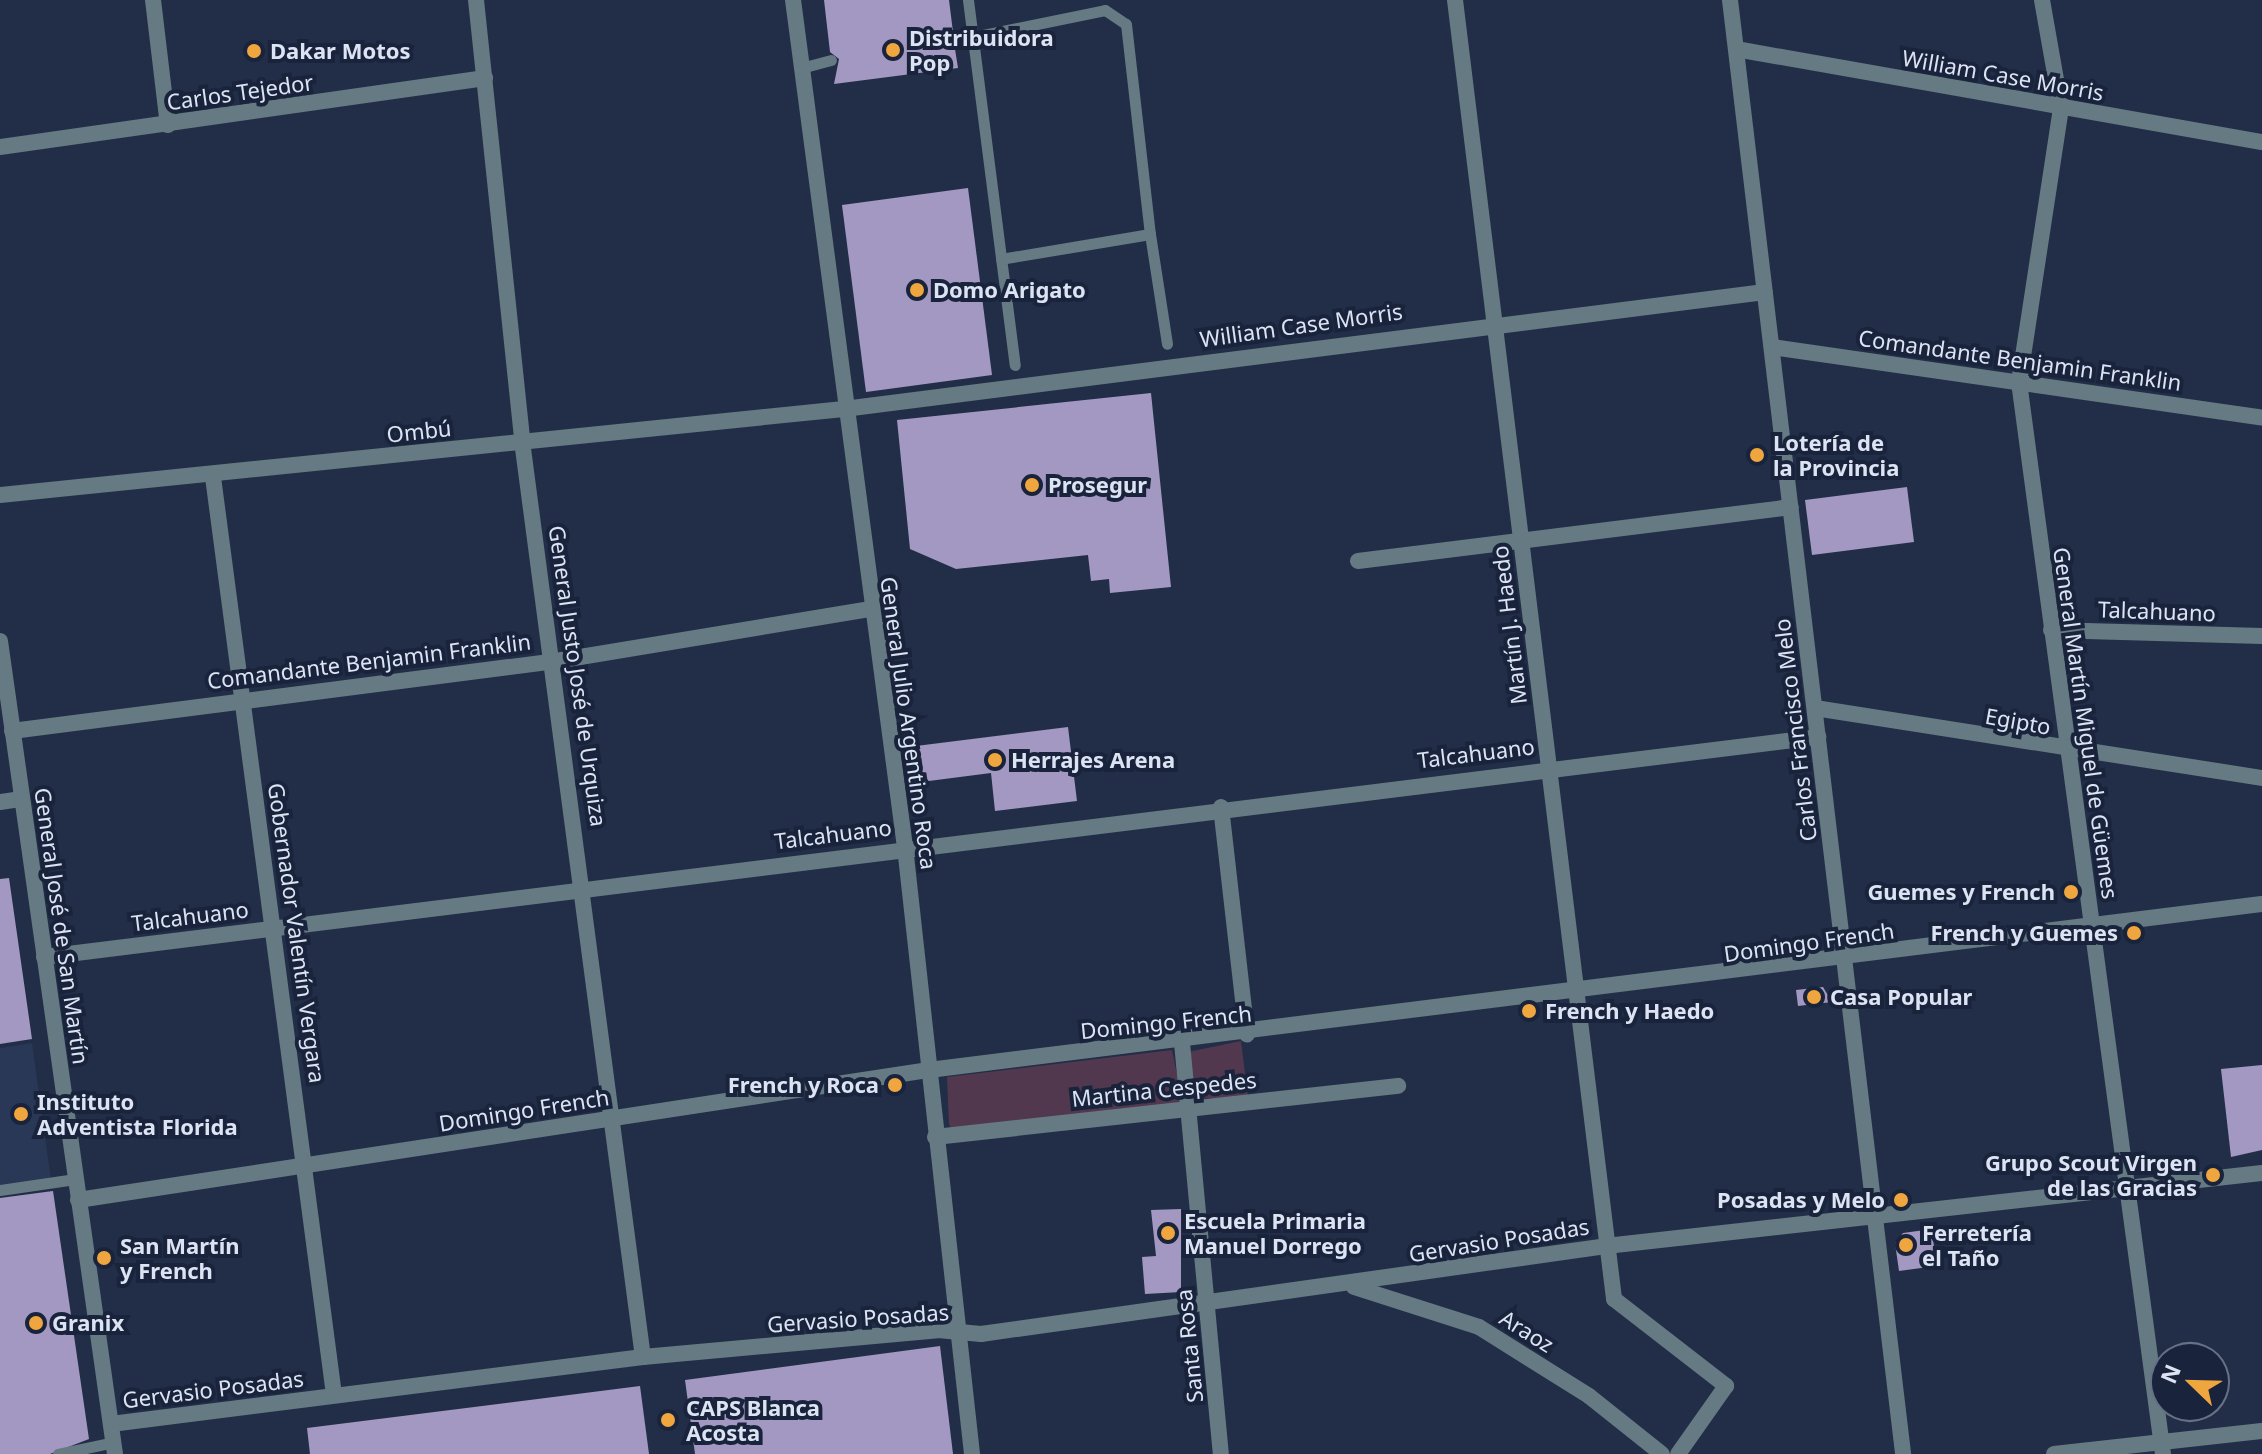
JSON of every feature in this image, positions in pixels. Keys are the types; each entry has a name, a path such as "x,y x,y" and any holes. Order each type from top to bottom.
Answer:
{"street":[{"path":"153,0 168,125"},
{"name":"General Justo José de Urquiza","path":"476,0 522,441 556,661 586,888 643,1357"},
{"name":"General Julio Argentino Roca","path":"793,0 844,409 905,847 972,1454"},
{"name":"Martín J. Haedo","path":"1455,0 1606,1246"},
{"name":"Carlos Francisco Melo","path":"1730,0 1903,1454"},
{"name":"General Martín Miguel de Güemes","path":"2042,0 2061,108 2019,382 2162,1448"},
{"name":"William Case Morris","path":"1736,49 2262,142"},
{"name":"Carlos Tejedor","path":"0,147 485,78"},
{"name":"William Case Morris","path":"844,409 1493,322 1765,292"},
{"name":"Comandante Benjamin Franklin","path":"1772,347 2262,418"},
{"name":"Ombú","path":"0,495 213,477 522,441 844,409"},
{"name":"Gobernador Valentín Vergara","path":"213,477 334,1395"},
{"path":"1358,561 1791,507"},
{"name":"Comandante Benjamin Franklin","path":"12,731 244,698 556,661 871,609"},
{"name":"Talcahuano","path":"2051,630 2262,636"},
{"name":"General José de San Martín","path":"0,641 114,1448"},
{"name":"Egipto","path":"1815,708 2068,752 2262,778"},
{"name":"Talcahuano","path":"44,957 1548,766 1818,737"},
{"path":"0,802 22,799"},
{"path":"1221,807 1247,1035"},
{"name":"Domingo French","path":"78,1200 929,1070 1247,1035 2262,904"},
{"name":"Santa Rosa","path":"1182,1043 1221,1454"},
{"name":"Martina Cespedes","path":"935,1137 1398,1086"},
{"name":"Gervasio Posadas","path":"111,1424 643,1357 957,1333 1207,1308 1606,1246 2262,1173"},
{"name":"Gervasio Posadas","path":"1606,1246 1614,1299 1726,1386 1678,1454"},
{"name":"Araoz","path":"1348,1285 1479,1327 1589,1396 1662,1454"},
{"path":"2054,1454 2162,1448 2262,1431"}],"lane":[{"path":"968,0 1015,365"},
{"path":"954,41 1105,10 1120,13 1167,344"},
{"path":"801,68 831,60"},
{"path":"1001,259 1150,234"},
{"path":"0,1190 75,1179"},
{"path":"58,1454 114,1448"}],"shaded area":[{"path":"1241,1041 1248,1097 1193,1099 1188,1052"},
{"name":"Instituto Adventista Florida","path":"32,1043 51,1180 0,1188 0,1048"},
{"path":"1172,1050 1182,1099 1176,1104 953,1131 949,1124 947,1077"}],"building":[{"name":"Distribuidora Pop","path":"824,0 949,0 953,32 946,42 955,49 958,68 834,84 839,59 830,52"},
{"name":"Domo Arigato","path":"968,188 992,375 866,392 842,205"},
{"name":"Prosegur","path":"1151,393 1171,587 1110,593 1109,579 1091,581 1088,555 956,569 910,549 897,420"},
{"path":"1907,487 1914,542 1812,555 1805,500"},
{"name":"Herrajes Arena","path":"1068,727 1077,801 995,811 991,773 921,782 916,746"},
{"path":"9,878 32,1039 0,1044 0,879"},
{"name":"Casa Popular","path":"1823,987 1832,1002 1798,1006 1796,990"},
{"path":"2262,1065 2262,1150 2231,1157 2221,1069"},
{"name":"Granix","path":"53,1191 89,1439 50,1454 0,1454 0,1198"},
{"name":"Escuela Primaria Manuel Dorrego","path":"1181,1209 1181,1292 1145,1294 1142,1257 1156,1256 1151,1210"},
{"path":"1932,1229 1936,1266 1899,1271 1895,1243 1903,1233"},
{"path":"940,1346 953,1454 695,1454 685,1380"},
{"path":"640,1386 649,1454 310,1454 307,1428"}],"place":[{"name":"Distribuidora Pop","path":"893,50"},
{"name":"Dakar Motos","path":"254,51"},
{"name":"Domo Arigato","path":"917,290"},
{"name":"Lotería de la Provincia","path":"1757,455"},
{"name":"Prosegur","path":"1032,485"},
{"name":"Herrajes Arena","path":"995,760"},
{"name":"Guemes y French","path":"2071,892"},
{"name":"French y Guemes","path":"2134,933"},
{"name":"Casa Popular","path":"1814,997"},
{"name":"French y Haedo","path":"1529,1011"},
{"name":"French y Roca","path":"895,1085"},
{"name":"Instituto Adventista Florida","path":"21,1114"},
{"name":"Grupo Scout Virgen de las Gracias","path":"2213,1175"},
{"name":"Posadas y Melo","path":"1901,1200"},
{"name":"Escuela Primaria Manuel Dorrego","path":"1168,1233"},
{"name":"Ferretería el Taño","path":"1906,1245"},
{"name":"San Martín y French","path":"104,1258"},
{"name":"Granix","path":"36,1323"},
{"name":"CAPS Blanca Acosta","path":"668,1420"}]}
